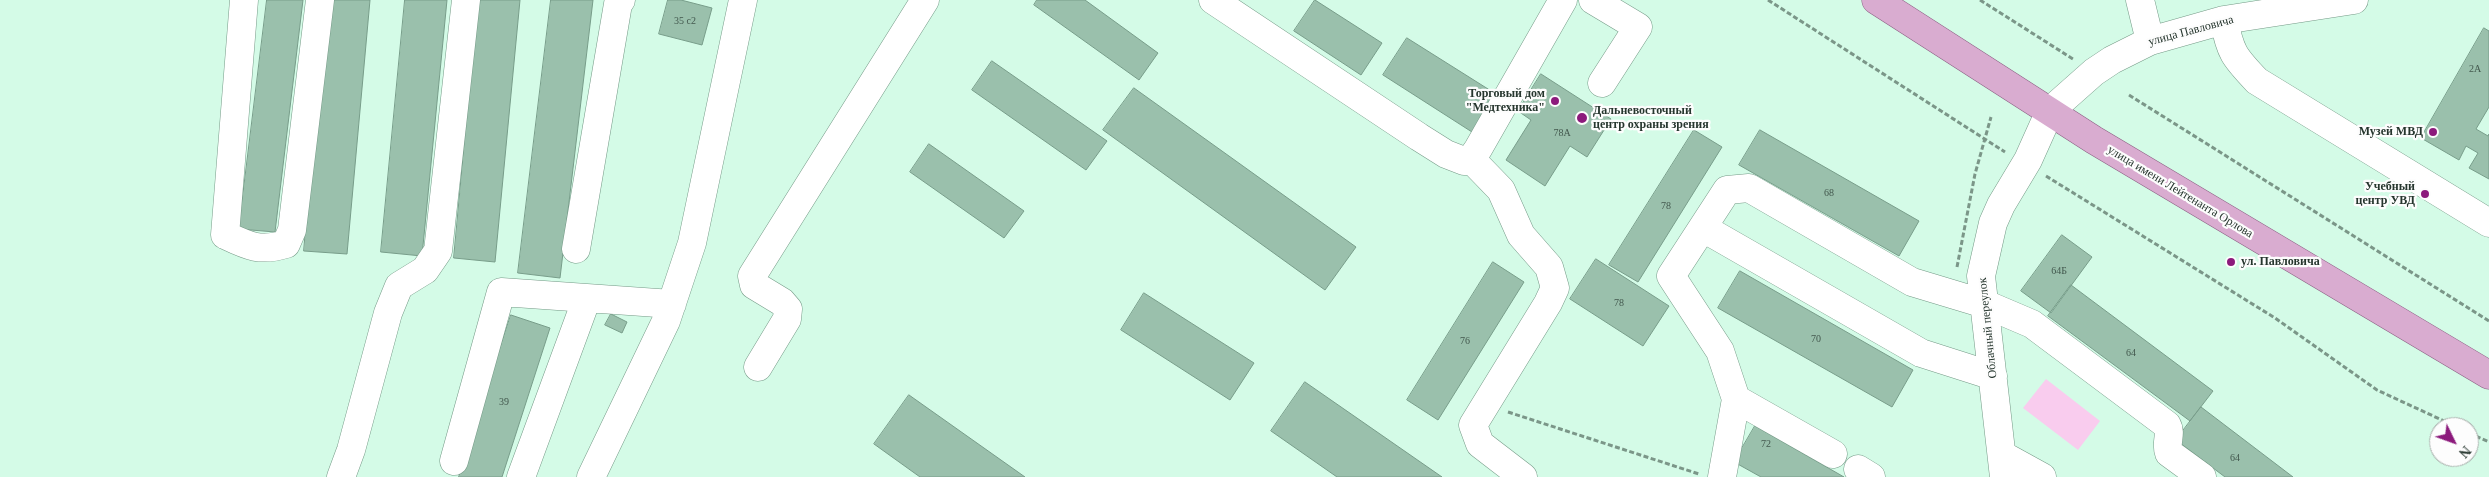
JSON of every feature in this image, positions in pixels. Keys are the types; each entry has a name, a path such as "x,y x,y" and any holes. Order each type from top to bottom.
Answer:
{"main road":[{"name":"улица имени Лейтенанта Орлова","path":"1876,0 2094,140 2489,375"}],"street":[{"path":"244,0 225,235 249,246 270,249 286,244 292,230 320,0"},
{"path":"342,477 388,313 399,286 425,270 438,250 466,0"},
{"path":"576,249 618,4 621,0"},
{"path":"590,477 666,321 692,243 743,0"},
{"path":"758,367 787,319 788,309 782,302 754,285 752,276 925,0"},
{"path":"1213,0 1446,154 1464,161 1471,159 1563,0"},
{"path":"1593,0 1638,26 1602,83"},
{"path":"2140,0 2150,41"},
{"name":"улица Павловича","path":"2050,111 2094,72 2112,60 2150,41 2224,20 2354,0"},
{"path":"2224,20 2229,46 2240,62 2257,80 2489,223"},
{"name":"Облачный переулок","path":"2042,477 2003,466 1981,276 1993,224 2001,205 2028,160 2050,111"},
{"path":"1471,159 1501,190 1521,235 1549,267 1555,288 1548,303 1473,425 1480,444 1523,477"},
{"path":"1722,477 1736,399 1720,351 1671,276 1727,190 1749,188 1912,282 1985,304 2032,324 2167,425 2170,430 2167,448 2169,453 2202,477"},
{"path":"1703,228 1921,353 1993,376"},
{"path":"454,461 501,292 672,304"},
{"path":"521,477 587,298"},
{"path":"1736,399 1833,454"}],"path":[{"path":"1768,0 2005,152"},
{"path":"1980,0 2080,64"},
{"path":"2129,95 2489,321"},
{"path":"1951,294 1975,174 1991,117"},
{"path":"2046,176 2275,318 2377,390 2435,417"},
{"path":"1486,405 1707,477"}],"shaded area":[{"path":"2046,379 2100,421 2078,450 2023,408"}],"building":[{"path":"267,0 303,0 275,232 239,229"},
{"path":"326,0 370,0 347,254 304,251"},
{"path":"405,0 447,0 422,256 381,252"},
{"path":"478,0 520,0 495,262 454,258"},
{"path":"551,0 593,0 560,278 518,273"},
{"path":"668,0 681,0 712,8 702,45 659,34"},
{"path":"1037,0 1085,0 1158,53 1139,80 1034,5"},
{"path":"1315,0 1382,43 1361,75 1294,31"},
{"path":"2484,28 2489,31 2489,107 2476,129 2488,136 2489,134 2489,179 2469,168 2478,153 2466,146 2459,160 2421,138"},
{"path":"1407,38 1496,94 1472,132 1383,75"},
{"path":"992,61 1107,141 1086,170 972,90"},
{"path":"1541,74 1611,119 1587,157 1570,146 1545,186 1506,160 1531,120 1518,111"},
{"path":"1134,88 1356,247 1325,290 1103,130"},
{"path":"1694,130 1722,147 1638,282 1609,265"},
{"path":"1760,130 1919,221 1899,256 1739,165"},
{"path":"929,144 1024,211 1004,238 910,172"},
{"path":"2062,235 2092,257 2051,313 2021,291"},
{"path":"1596,259 1669,306 1643,346 1570,299"},
{"path":"1493,262 1524,282 1438,420 1407,400"},
{"path":"1740,271 1913,370 1892,407 1718,308"},
{"path":"2071,285 2213,391 2190,421 2048,316"},
{"path":"1144,293 1254,363 1230,400 1121,330"},
{"path":"611,314 627,322 622,333 605,325"},
{"path":"511,315 550,328 502,477 459,477"},
{"path":"1305,382 1442,477 1337,477 1271,431"},
{"path":"909,395 1025,477 920,477 874,444"},
{"path":"2201,407 2293,477 2225,477 2176,440"},
{"path":"1755,426 1844,477 1761,477 1734,462"}],"place":[{"name":"Торговый дом \"Медтехника\"","path":"1555,101"},
{"name":"Дальневосточный центр охраны зрения","path":"1582,118"},
{"name":"Музей МВД","path":"2433,132"},
{"name":"Учебный центр УВД","path":"2425,194"},
{"name":"ул. Павловича","path":"2231,262"}]}
